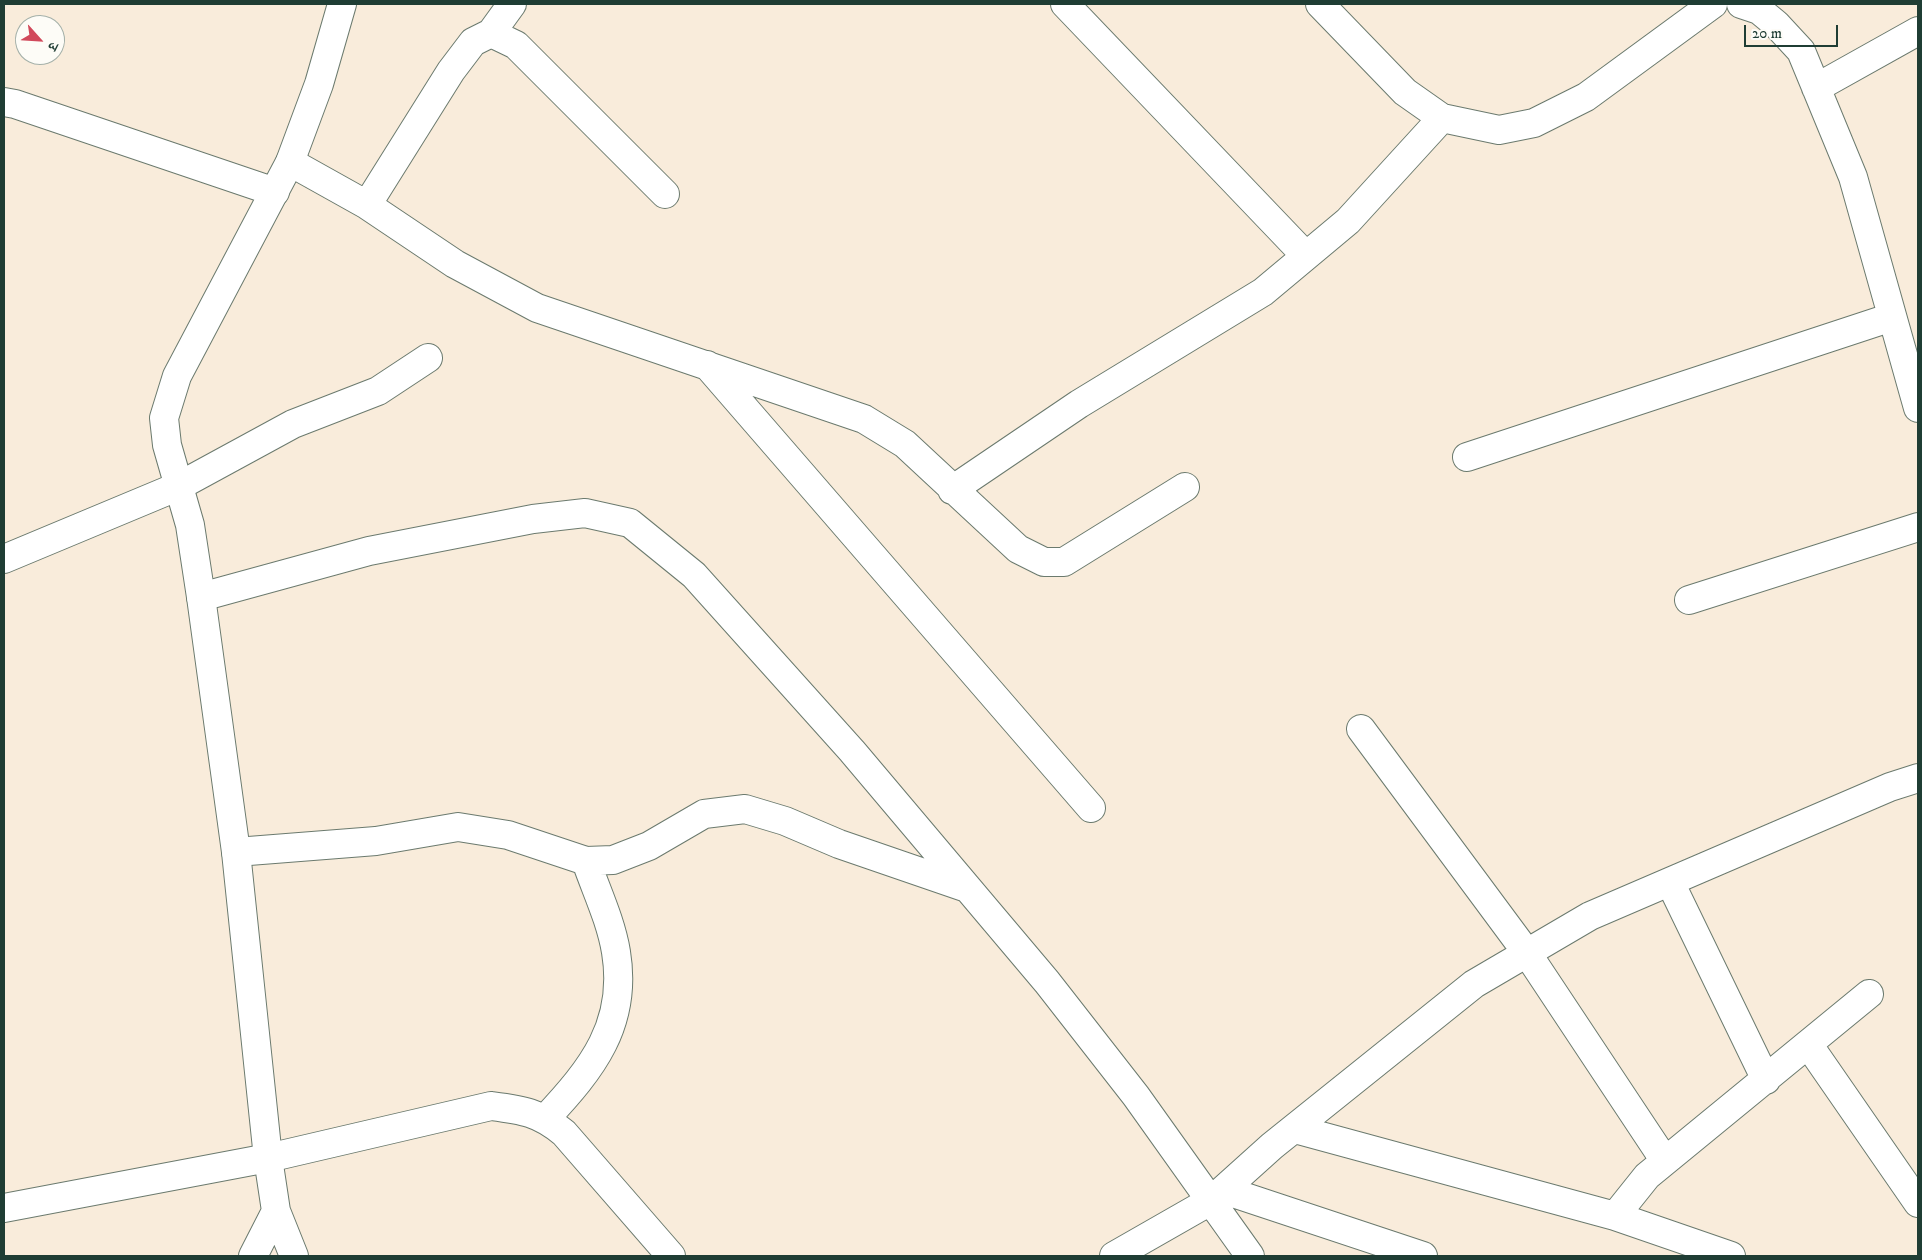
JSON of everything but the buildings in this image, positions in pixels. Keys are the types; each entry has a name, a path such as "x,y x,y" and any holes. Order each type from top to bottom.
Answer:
{"street":[{"path":"294,1256 276,1211 268,1158 236,852 201,597 190,525 167,445 164,418 177,376 276,192 290,162 319,84 342,4"},
{"path":"367,205 451,71 473,42 491,32 512,4"},
{"path":"1065,4 1306,256"},
{"path":"1320,4 1405,92 1442,118 1498,130 1534,123 1586,97 1712,4"},
{"path":"1741,4 1759,10 1776,24 1801,51 1853,177 1918,408"},
{"path":"1816,88 1918,31"},
{"path":"491,32 516,45 665,194"},
{"path":"4,102 15,104 276,192"},
{"path":"952,490 1079,404 1263,292 1348,221 1442,118"},
{"path":"290,162 367,205 455,264 537,308 864,419 905,444 952,490 1018,549 1044,562 1064,562 1184,487"},
{"path":"1467,457 1892,317"},
{"path":"4,560 179,486 293,424 378,391 428,358"},
{"path":"706,364 1091,808"},
{"path":"201,597 369,551 533,519 585,513 630,524 694,574 852,751 1047,982 1136,1096 1224,1190 1250,1256"},
{"path":"1689,600 1918,527"},
{"path":"1361,729 1528,953 1665,1160"},
{"path":"1114,1256 1224,1190 1272,1146 1474,984 1590,916 1890,787 1918,778"},
{"path":"236,852 376,841 458,827 508,835 586,861 613,860 649,846 704,814 745,809 785,820 839,844 968,888"},
{"path":"546,1118 580,1082 598,1056 613,1023 618,986 616,952 586,861"},
{"path":"1670,882 1766,1080"},
{"path":"1615,1216 1647,1176 1665,1160 1766,1080 1869,994"},
{"path":"1808,1044 1918,1203"},
{"path":"4,1208 268,1158 491,1106 520,1110 546,1118 564,1133 671,1256"},
{"path":"1295,1129 1615,1216 1731,1256"},
{"path":"1224,1190 1423,1256"},
{"path":"253,1256 276,1211"}]}
